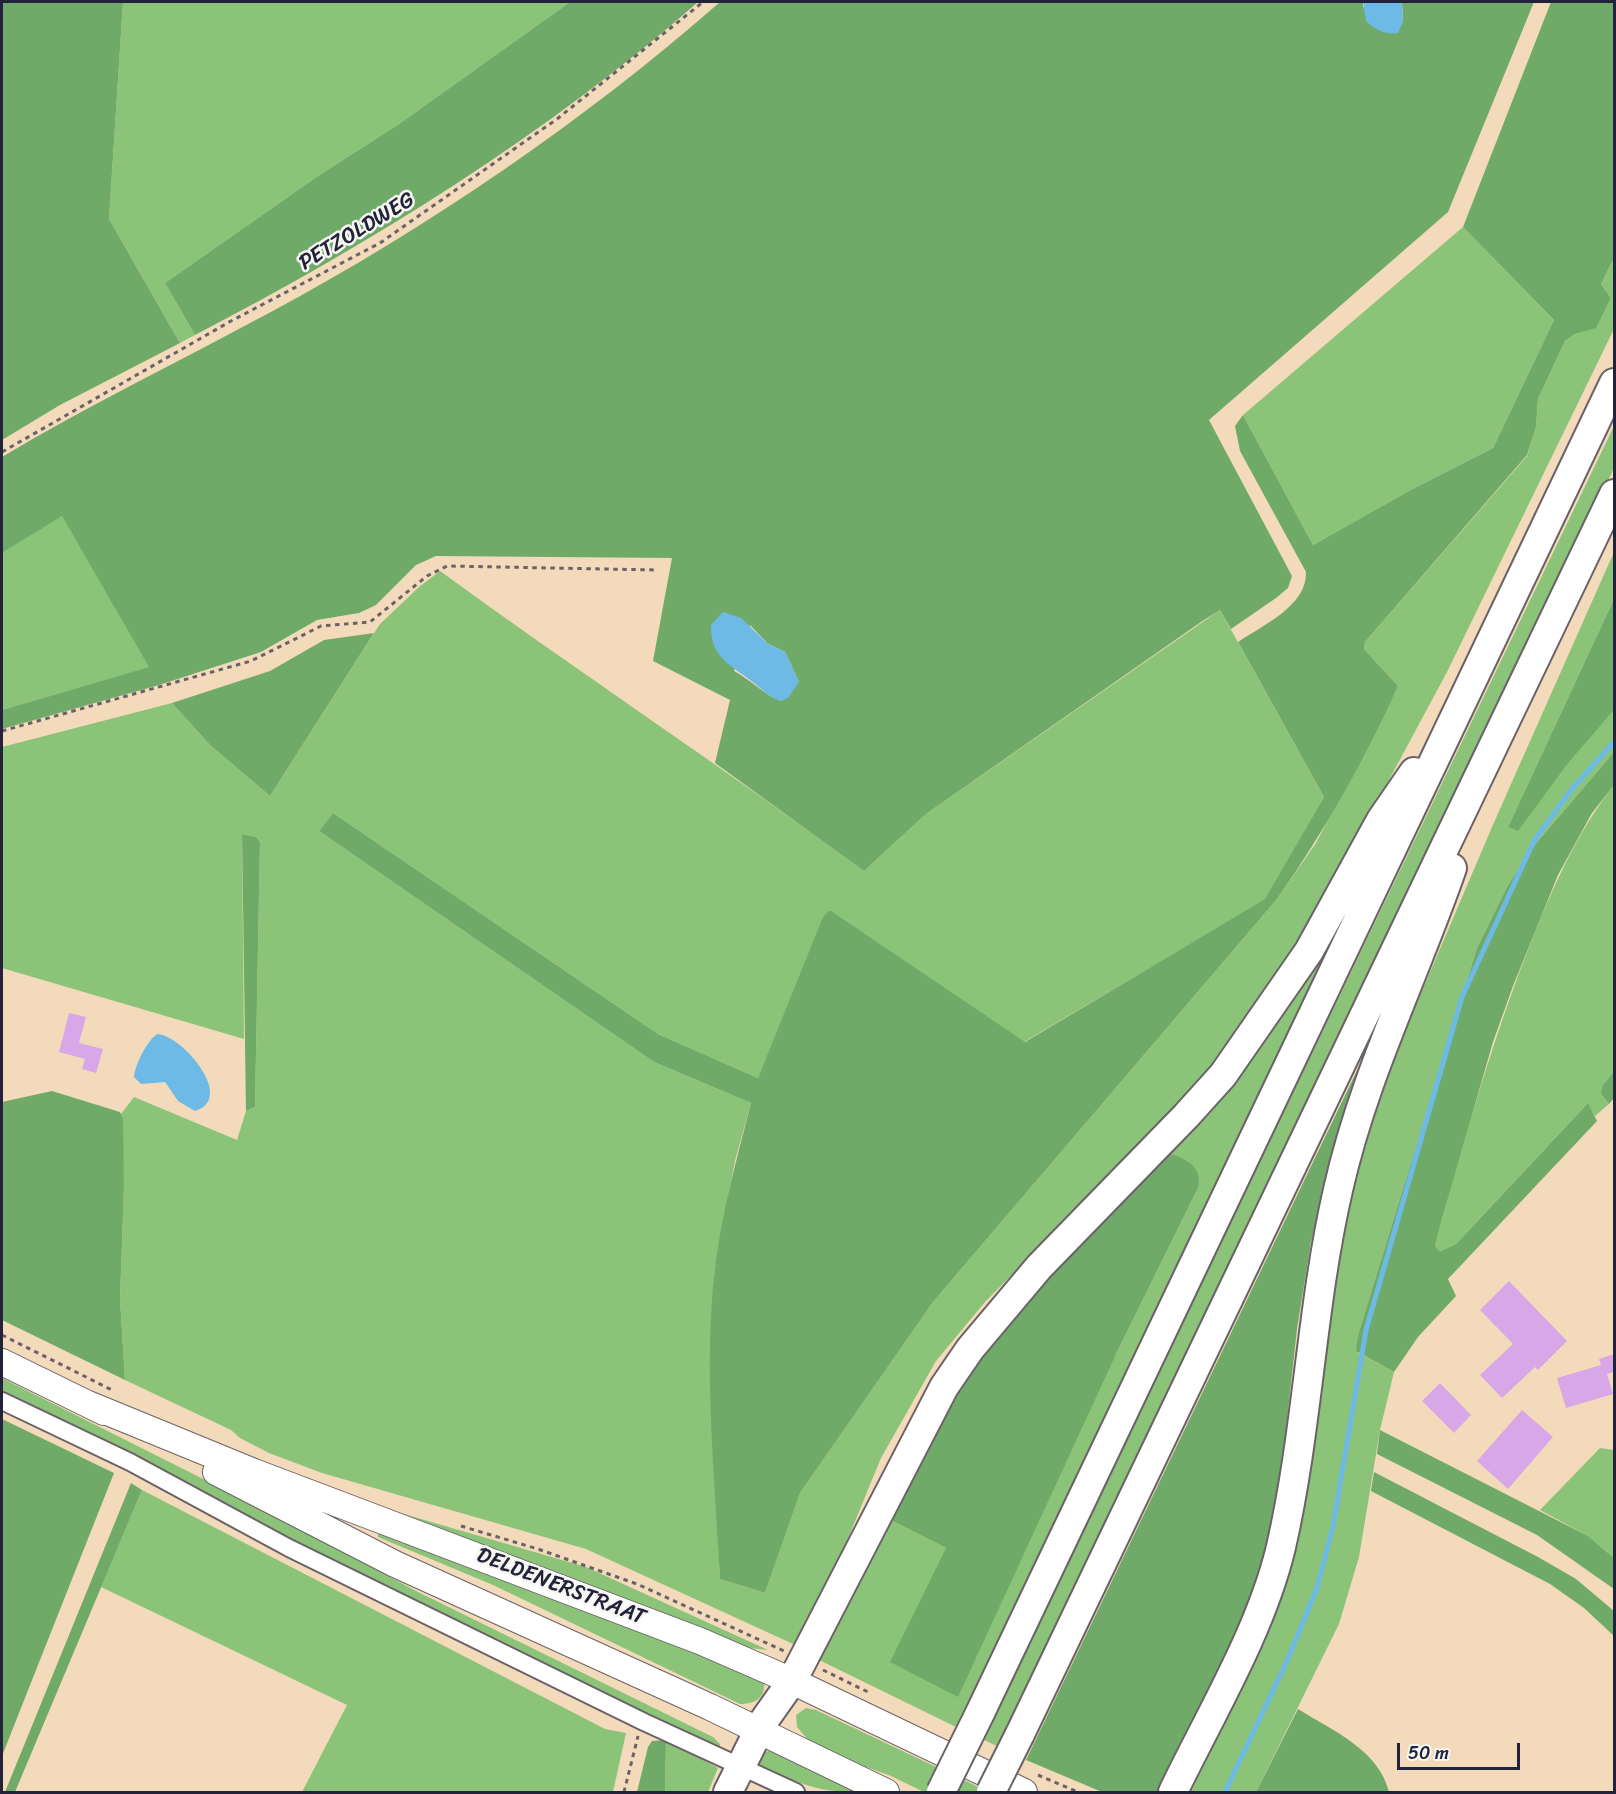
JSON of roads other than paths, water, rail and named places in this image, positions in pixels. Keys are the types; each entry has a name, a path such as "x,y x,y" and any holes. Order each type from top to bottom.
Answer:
{"highway":[{"path":"941,1792 1614,383"},
{"path":"991,1792 1614,494"},
{"path":"734,1780 758,1731 792,1681 944,1387 970,1349 1039,1267 1223,1075 1309,951 1381,820 1466,696"},
{"path":"1173,1792 1264,1601 1280,1549 1296,1459 1314,1318 1338,1187 1379,1056 1430,931 1498,736"}],"main road":[{"name":"DELDENERSTRAAT","path":"2,1362 88,1404 395,1564 886,1792"},
{"name":"DELDENERSTRAAT","path":"88,1404 254,1472 700,1641 792,1681 1024,1792"}],"street":[{"path":"2,1401 130,1462 289,1548 644,1722 734,1780 796,1792"}],"water":[{"path":"1363,2 1402,2 1403,21 1398,33 1380,31 1366,21"},
{"path":"723,612 741,618 767,643 785,652 799,682 788,698 781,701 768,694 728,664 717,652 711,625"},
{"path":"158,1034 181,1046 202,1069 210,1094 206,1104 195,1111 178,1101 165,1082 141,1084 134,1077 142,1053"}],"waterway":[{"path":"1225,1792 1287,1661 1317,1588 1333,1526 1366,1330 1462,997 1534,841 1571,790 1614,742"}]}
